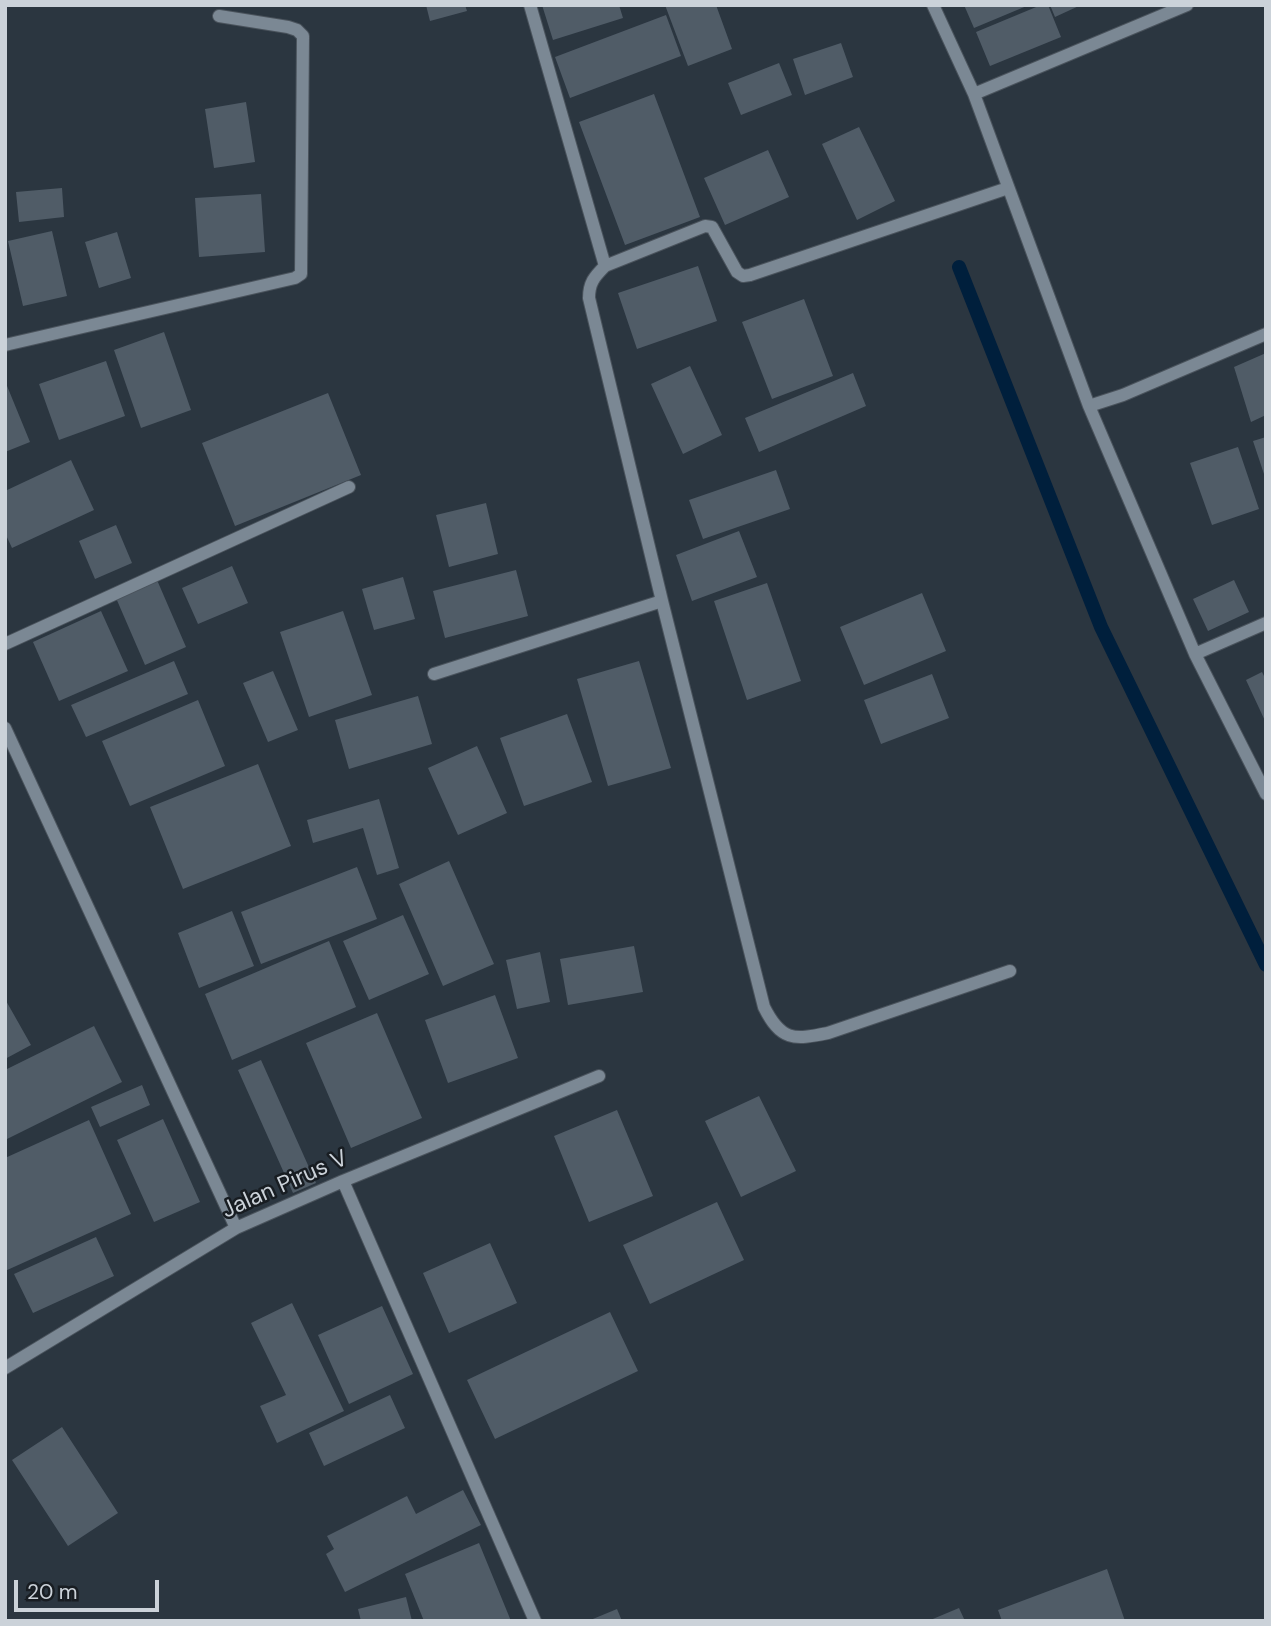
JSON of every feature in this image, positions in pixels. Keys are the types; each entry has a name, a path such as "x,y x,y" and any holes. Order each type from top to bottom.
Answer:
{"street":[{"path":"530,5 605,267"},
{"path":"933,5 974,94 1089,405 1195,654 1266,794"},
{"path":"974,94 1187,5"},
{"path":"5,345 295,278 301,274 303,36 288,27 219,16"},
{"path":"1008,188 743,276 737,272 709,226 605,267 589,286 589,298 764,1007 777,1028 782,1034 800,1038 828,1033 1010,971"},
{"path":"1089,405 1124,395 1266,334"},
{"path":"5,644 349,487"},
{"path":"434,674 662,601"},
{"path":"1195,654 1266,624"},
{"path":"5,728 236,1228"},
{"name":"Jalan Pirus V","path":"5,1368 236,1228 599,1076"},
{"path":"344,1181 535,1621"}],"building":[{"path":"426,5 465,5 467,11 430,21"},
{"path":"542,5 619,5 623,18 553,40"},
{"path":"665,5 716,5 732,49 688,66"},
{"path":"964,5 1029,5 974,28"},
{"path":"1041,5 1048,5 1061,37 990,66 976,32"},
{"path":"1050,5 1081,5 1055,17"},
{"path":"666,15 681,56 570,98 555,57"},
{"path":"841,43 853,77 805,95 793,59"},
{"path":"779,63 792,95 741,115 728,83"},
{"path":"654,94 700,217 625,245 579,122"},
{"path":"246,102 255,162 214,168 205,109"},
{"path":"859,127 895,201 857,220 822,144"},
{"path":"768,150 789,197 725,225 704,178"},
{"path":"62,188 64,217 19,222 16,192"},
{"path":"261,194 265,252 199,257 195,198"},
{"path":"52,231 67,296 23,306 8,241"},
{"path":"117,232 131,278 99,288 85,242"},
{"path":"698,266 717,321 637,349 618,293"},
{"path":"804,299 833,376 772,399 742,322"},
{"path":"164,332 191,410 141,428 114,350"},
{"path":"1266,353 1266,415 1251,422 1234,367"},
{"path":"106,361 125,416 59,440 39,384"},
{"path":"690,366 722,435 683,454 651,384"},
{"path":"853,373 866,406 759,452 745,418"},
{"path":"5,381 30,442 5,452"},
{"path":"328,393 361,475 235,526 202,443"},
{"path":"1266,437 1266,477 1265,477 1253,441"},
{"path":"1238,447 1259,509 1212,525 1190,463"},
{"path":"71,460 94,510 12,548 5,533 5,491"},
{"path":"776,470 790,509 703,539 689,500"},
{"path":"486,503 498,554 449,567 436,515"},
{"path":"116,525 132,563 95,579 79,541"},
{"path":"739,531 757,577 692,601 676,555"},
{"path":"232,566 248,603 198,624 182,588"},
{"path":"516,570 528,616 445,638 433,591"},
{"path":"403,577 415,619 374,630 362,589"},
{"path":"157,580 186,647 145,665 116,598"},
{"path":"1234,580 1249,612 1208,631 1193,599"},
{"path":"767,583 801,681 747,700 714,601"},
{"path":"922,593 946,651 864,685 840,627"},
{"path":"101,611 128,671 59,701 33,642"},
{"path":"343,611 372,695 309,717 280,632"},
{"path":"174,661 188,694 86,737 71,705"},
{"path":"639,661 671,768 608,786 577,679"},
{"path":"273,671 298,730 268,742 243,683"},
{"path":"1262,672 1266,680 1266,723 1246,680"},
{"path":"932,674 949,718 881,744 864,700"},
{"path":"418,696 432,744 349,769 335,720"},
{"path":"198,700 225,766 130,806 102,741"},
{"path":"567,714 592,782 524,806 500,738"},
{"path":"477,746 507,813 458,835 428,768"},
{"path":"258,764 291,846 183,889 150,807"},
{"path":"379,799 399,868 377,875 363,828 313,843 307,820"},
{"path":"449,861 494,964 443,986 399,884"},
{"path":"357,867 377,919 261,964 241,912"},
{"path":"232,911 254,966 199,988 178,933"},
{"path":"403,915 429,974 369,1000 343,941"},
{"path":"329,941 356,1007 232,1060 205,994"},
{"path":"634,946 643,992 568,1005 560,959"},
{"path":"540,952 550,1002 517,1009 506,960"},
{"path":"495,995 518,1058 448,1083 425,1020"},
{"path":"5,999 31,1045 5,1059"},
{"path":"377,1013 422,1118 351,1148 306,1043"},
{"path":"94,1026 122,1082 5,1140 5,1070"},
{"path":"261,1060 316,1183 293,1193 238,1070"},
{"path":"142,1085 150,1105 100,1127 91,1107"},
{"path":"759,1096 796,1171 741,1197 705,1121"},
{"path":"617,1110 653,1196 589,1222 554,1136"},
{"path":"163,1119 200,1202 154,1222 117,1140"},
{"path":"89,1120 131,1214 5,1271 5,1158"},
{"path":"717,1202 744,1260 650,1304 623,1245"},
{"path":"96,1237 114,1276 33,1313 14,1274"},
{"path":"490,1243 517,1303 449,1333 423,1273"},
{"path":"292,1303 344,1411 277,1443 260,1406 286,1395 251,1323"},
{"path":"382,1306 413,1374 349,1404 318,1335"},
{"path":"610,1312 638,1371 495,1439 467,1380"},
{"path":"390,1395 405,1428 324,1466 309,1433"},
{"path":"62,1427 118,1513 68,1546 12,1460"},
{"path":"463,1490 481,1525 345,1592 326,1554 334,1549 327,1536 407,1496 416,1514"},
{"path":"479,1543 511,1621 424,1621 405,1574"},
{"path":"1107,1569 1125,1621 1002,1621 998,1610"},
{"path":"406,1597 412,1621 361,1621 358,1609"},
{"path":"959,1608 965,1621 928,1621"},
{"path":"617,1609 622,1621 588,1621"}],"waterway":[{"path":"959,267 1101,627 1266,965"}]}
